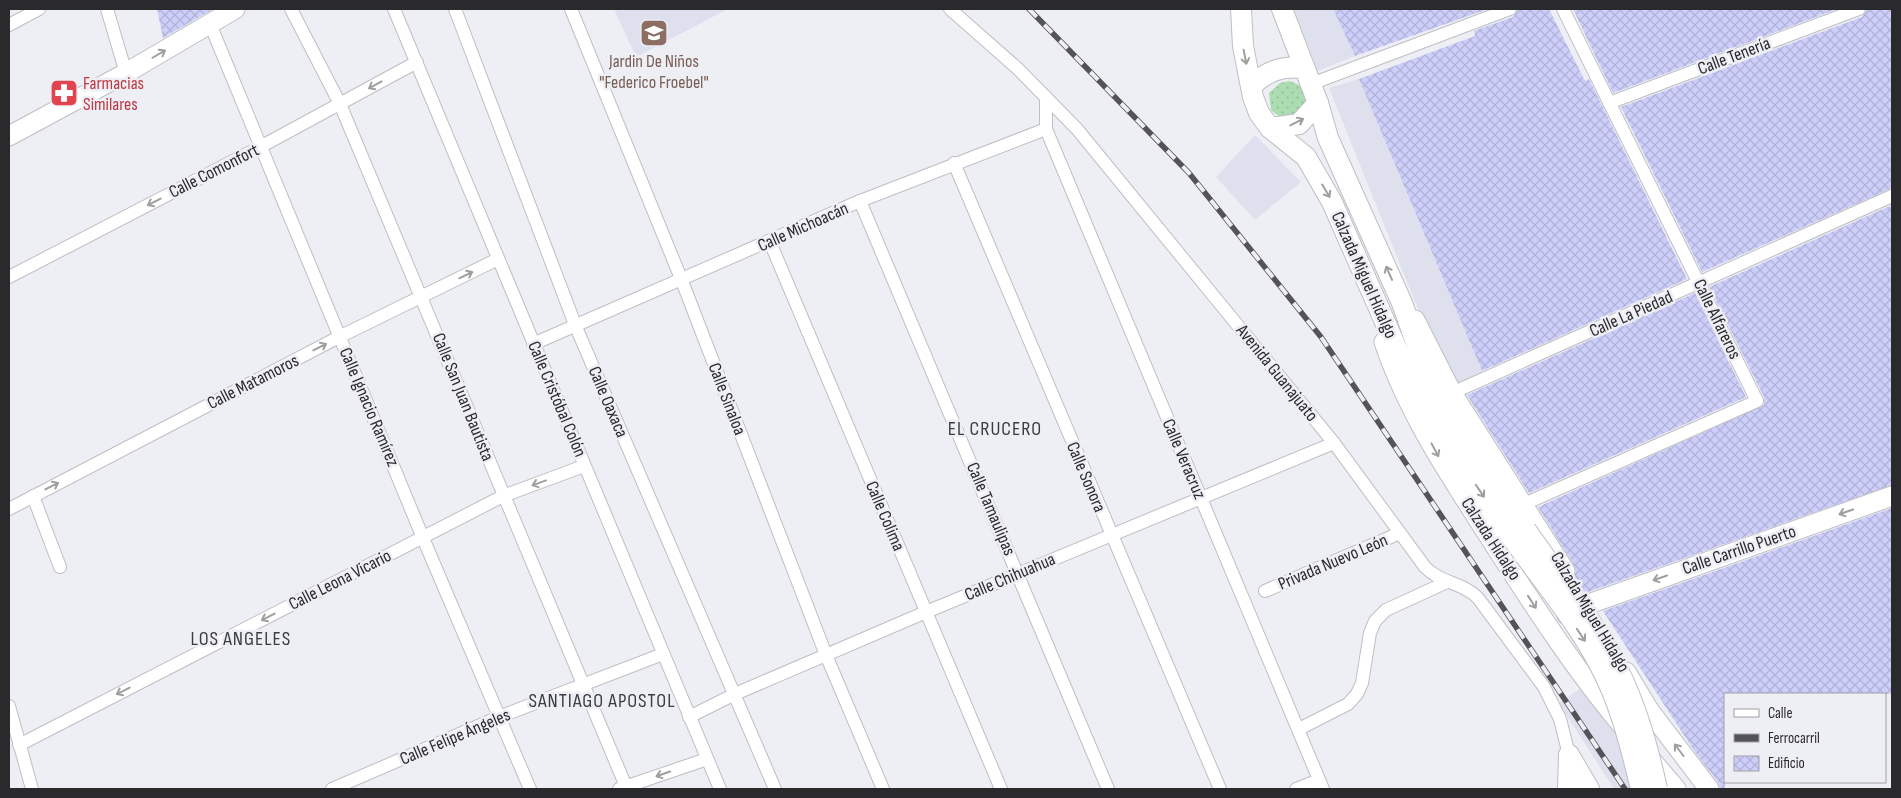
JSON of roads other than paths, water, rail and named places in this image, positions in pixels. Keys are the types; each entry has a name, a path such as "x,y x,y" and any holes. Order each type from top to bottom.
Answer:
{"main road":[{"name":"Calzada Miguel Hidalgo","path":"1241,9 1243,46 1251,86 1259,113 1270,128 1306,157 1332,202 1412,383 1433,423 1519,534"},
{"name":"Calzada Miguel Hidalgo","path":"1282,9 1318,103 1328,138 1402,303 1427,374 1519,534"},
{"path":"1251,86 1262,76 1275,69 1289,66 1307,76"},
{"path":"1270,128 1299,124 1318,103"},
{"path":"1519,534 1584,638 1612,690 1629,738 1641,789"},
{"path":"1519,534 1591,622 1624,681 1642,727 1657,789"},
{"path":"1568,789 1569,755"},
{"path":"1569,755 1590,789"}],"street":[{"path":"9,25 39,9"},
{"path":"107,9 126,73"},
{"name":"Calle San Juan Bautista","path":"291,9 340,104 422,297 624,788"},
{"name":"Calle Cristóbal Colón","path":"394,9 418,62 533,344 720,789"},
{"name":"Calle Oaxaca","path":"454,9 576,327 775,789"},
{"name":"Calle Sinaloa","path":"571,9 682,281 826,654 883,789"},
{"name":"Avenida Guanajuato","path":"950,9 1017,68 1083,137 1334,443 1425,567 1446,582 1473,593 1544,687 1560,719 1569,755"},
{"name":"Calle Alfareros","path":"1524,504 1757,401 1563,9"},
{"name":"Calle Tenería","path":"1609,103 1859,9"},
{"path":"9,136 126,73 232,10"},
{"path":"1307,76 1501,10"},
{"name":"Calle Ignacio Ramírez","path":"210,24 423,538 530,789"},
{"name":"Calle Comonfort","path":"9,277 260,148 418,62"},
{"path":"1046,98 1046,128"},
{"name":"Calle Michoacán","path":"533,344 682,281 860,201 1046,128"},
{"name":"Calle Veracruz","path":"1046,128 1321,784"},
{"name":"Calle Sonora","path":"954,163 1110,534 1220,789"},
{"name":"Calle La Piedad","path":"1452,393 1892,196"},
{"name":"Calle Tamaulipas","path":"860,201 1108,789"},
{"name":"Calle Colima","path":"770,242 1001,789"},
{"name":"Calle Matamoros","path":"9,509 339,337 498,259"},
{"name":"Calzada Hidalgo","path":"1358,260 1388,352 1406,397 1441,462 1547,626 1589,687 1676,789"},
{"name":"Calzada Miguel Hidalgo","path":"1402,303 1415,319 1452,393 1524,504 1649,710 1708,789"},
{"name":"Calle Chihuahua","path":"689,717 735,694 826,654 1110,534 1201,499 1334,443"},
{"name":"Calle Leona Vicario","path":"19,745 503,496 584,466"},
{"path":"33,496 60,567"},
{"name":"Calle Carrillo Puerto","path":"1547,626 1586,604 1892,496"},
{"name":"Privada Nuevo León","path":"1265,591 1400,533"},
{"path":"1299,729 1348,704 1357,694 1362,683 1370,633 1376,621 1386,610 1446,582"},
{"name":"Calle Felipe Ángeles","path":"332,789 499,717 663,654"},
{"path":"1589,687 1616,678 1626,671"},
{"path":"9,706 32,789"},
{"path":"624,788 707,760"},
{"path":"1296,789 1321,784"}],"railway":[{"path":"1029,9 1189,173 1321,337 1625,789"}],"place":[{"name":"Jardin De Niños \"Federico Froebel\"","path":"654,33"},
{"name":"Farmacias Similares","path":"64,93"}],"district":[{"name":"EL CRUCERO","path":"995,429"},
{"name":"LOS ANGELES","path":"241,639"},
{"name":"SANTIAGO APOSTOL","path":"602,701"}]}
